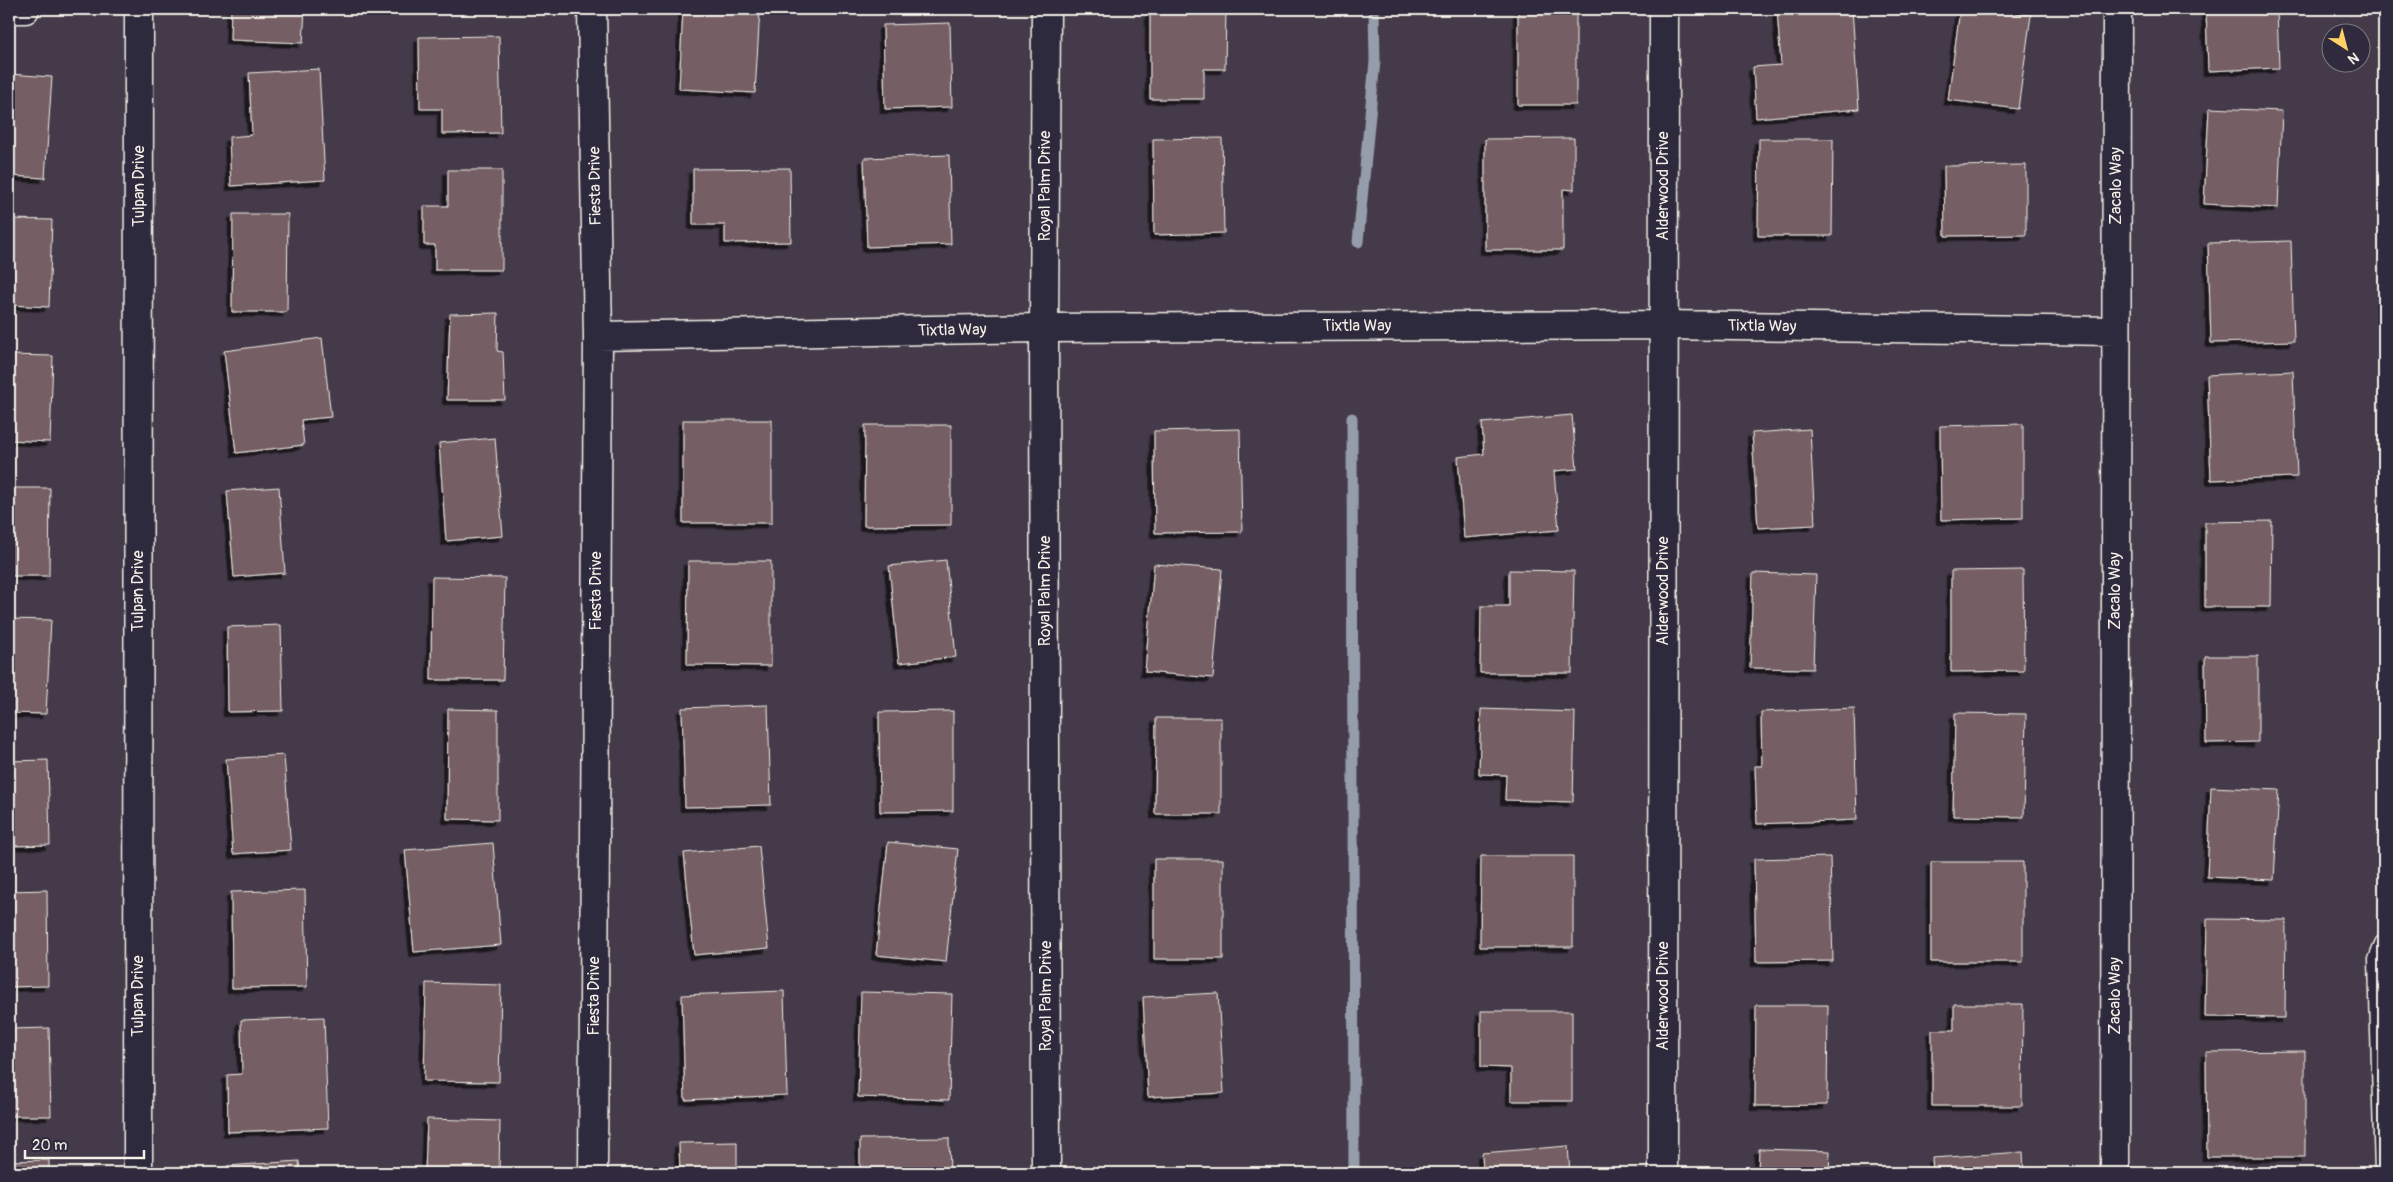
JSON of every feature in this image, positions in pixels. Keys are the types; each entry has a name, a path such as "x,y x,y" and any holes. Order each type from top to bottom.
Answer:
{"street":[{"path":"9,9 25,9"},
{"name":"Tulpan Drive","path":"138,1173 139,9"},
{"name":"Fiesta Drive","path":"592,9 598,336 592,1173"},
{"name":"Royal Palm Drive","path":"1046,9 1044,328 1046,1173"},
{"name":"Alderwood Drive","path":"1663,1173 1662,325 1664,9"},
{"name":"Zacalo Way","path":"2115,1173 2117,9"},
{"name":"Tixtla Way","path":"598,336 1044,328 1662,325 2115,332"}],"lane":[{"path":"2384,944 2378,960 2384,1173"}],"building":[{"path":"231,9 305,9 303,43 230,40"},
{"path":"683,9 760,9 755,93 679,89"},
{"path":"1150,9 1226,9 1225,69 1204,69 1204,99 1150,99"},
{"path":"1518,9 1576,9 1576,105 1518,105"},
{"path":"1777,9 1852,9 1859,109 1756,118 1753,67 1781,65"},
{"path":"1960,9 1984,9 2031,15 2018,109 1948,100"},
{"path":"2206,9 2277,9 2279,68 2208,71"},
{"path":"950,23 952,107 885,109 883,25"},
{"path":"499,36 501,133 442,134 442,109 420,109 419,37"},
{"path":"319,69 325,180 231,186 229,137 252,135 249,73"},
{"path":"9,74 52,77 45,178 9,176"},
{"path":"2209,108 2282,111 2278,208 2204,204"},
{"path":"1222,138 1224,233 1154,235 1153,139"},
{"path":"1574,138 1574,190 1563,189 1563,250 1485,250 1485,139"},
{"path":"1759,139 1833,139 1832,236 1758,236"},
{"path":"949,155 951,244 867,247 864,158"},
{"path":"2026,165 2026,235 1945,236 1944,166"},
{"path":"790,168 791,242 725,243 725,225 693,225 693,169"},
{"path":"448,170 502,170 502,270 435,270 435,245 424,245 424,206 448,206"},
{"path":"233,214 288,214 287,312 232,312"},
{"path":"9,219 52,220 49,307 9,305"},
{"path":"2291,241 2294,341 2211,343 2208,243"},
{"path":"498,313 497,351 503,352 505,400 447,400 450,314"},
{"path":"322,338 331,417 301,420 304,445 236,453 224,351"},
{"path":"9,355 53,356 50,442 9,440"},
{"path":"2293,371 2297,477 2211,480 2207,375"},
{"path":"1572,415 1577,469 1554,471 1559,530 1464,538 1458,457 1484,454 1482,423"},
{"path":"683,420 772,420 772,523 683,523"},
{"path":"2023,424 2023,518 1941,520 1940,426"},
{"path":"865,425 951,425 951,525 864,526"},
{"path":"1240,429 1242,532 1155,533 1154,431"},
{"path":"1810,429 1815,525 1758,528 1752,433"},
{"path":"495,438 503,536 446,541 439,443"},
{"path":"279,487 285,573 234,577 227,491"},
{"path":"9,488 50,488 49,576 9,576"},
{"path":"2272,521 2271,607 2205,607 2205,522"},
{"path":"946,560 956,657 899,663 889,566"},
{"path":"688,561 771,561 771,666 687,665"},
{"path":"1154,564 1222,569 1213,678 1145,672"},
{"path":"1509,570 1574,571 1572,673 1480,673 1481,606 1509,606"},
{"path":"2023,570 2024,671 1951,672 1951,571"},
{"path":"1753,573 1816,575 1813,669 1750,668"},
{"path":"432,577 505,578 503,680 431,680"},
{"path":"9,619 51,620 46,714 9,713"},
{"path":"281,625 283,711 228,712 227,627"},
{"path":"2205,656 2258,656 2258,742 2206,743"},
{"path":"768,705 771,805 685,807 682,708"},
{"path":"1854,708 1857,820 1757,824 1755,766 1762,766 1761,712"},
{"path":"448,709 498,710 498,820 447,819"},
{"path":"1481,709 1575,712 1573,802 1505,800 1506,775 1479,774"},
{"path":"953,711 953,811 880,812 879,712"},
{"path":"1955,713 2026,714 2024,817 1953,816"},
{"path":"1156,718 1221,718 1221,814 1155,814"},
{"path":"284,755 291,850 233,854 226,759"},
{"path":"48,760 50,845 9,846 9,761"},
{"path":"2211,787 2279,790 2274,880 2207,877"},
{"path":"888,842 958,849 946,962 876,955"},
{"path":"493,843 501,945 414,952 405,850"},
{"path":"759,846 769,948 694,955 684,853"},
{"path":"1481,856 1573,856 1573,947 1480,947"},
{"path":"1830,857 1833,961 1756,962 1754,859"},
{"path":"1154,859 1223,859 1223,959 1154,959"},
{"path":"1931,862 2023,862 2023,962 1931,962"},
{"path":"47,890 48,986 9,987 9,891"},
{"path":"305,890 307,987 232,988 231,892"},
{"path":"2207,919 2286,920 2285,1018 2205,1017"},
{"path":"426,983 501,985 499,1082 424,1081"},
{"path":"784,991 787,1095 685,1100 682,995"},
{"path":"861,992 952,994 949,1100 858,1097"},
{"path":"1218,993 1224,1093 1148,1097 1143,997"},
{"path":"1954,1004 2023,1004 2022,1106 1932,1106 1932,1030 1954,1030"},
{"path":"1756,1005 1828,1005 1827,1105 1755,1106"},
{"path":"1481,1011 1572,1011 1572,1101 1511,1101 1511,1068 1481,1067"},
{"path":"324,1017 328,1128 228,1132 227,1075 242,1074 241,1020"},
{"path":"49,1028 51,1116 9,1116 9,1029"},
{"path":"2305,1051 2305,1157 2207,1157 2206,1052"},
{"path":"427,1119 500,1121 499,1173 425,1173"},
{"path":"949,1138 950,1173 860,1173 860,1139"},
{"path":"737,1142 737,1173 680,1173 679,1143"},
{"path":"1568,1146 1570,1173 1483,1173 1482,1153"},
{"path":"1759,1149 1830,1151 1829,1173 1758,1173"},
{"path":"2023,1152 2024,1173 1933,1173 1932,1158"},
{"path":"49,1160 49,1173 9,1173 9,1161"},
{"path":"299,1161 300,1173 227,1173 227,1166"}],"waterway":[{"path":"1358,242 1375,61 1374,9"},
{"path":"1352,418 1354,1173"}]}
